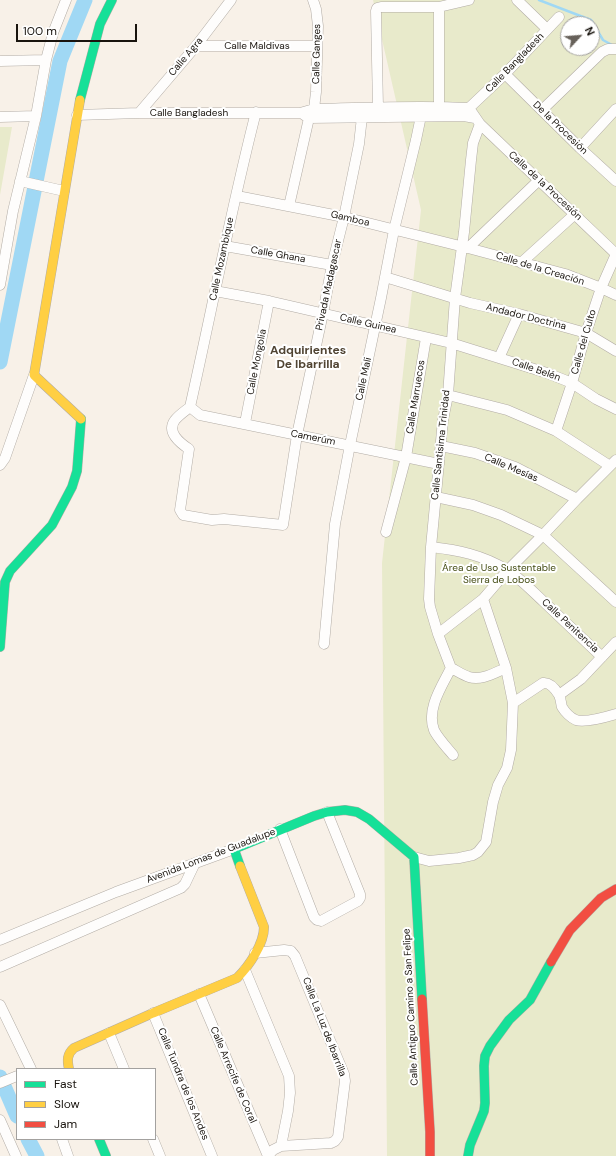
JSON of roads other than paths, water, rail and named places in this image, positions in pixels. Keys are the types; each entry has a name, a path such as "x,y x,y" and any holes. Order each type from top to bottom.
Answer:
{"street":[{"path":"0,285 13,210 24,182 46,60 53,33 66,0"},
{"path":"0,465 5,458 34,375 60,190 78,115 81,92 100,24 112,0"},
{"name":"Calle Agra","path":"139,113 196,46 231,0"},
{"name":"Calle Ganges","path":"289,206 316,92 318,26 316,8 313,0"},
{"path":"378,107 376,12 378,8 439,8 469,0"},
{"path":"517,0 547,30"},
{"path":"439,8 439,106"},
{"name":"Calle Bangladesh","path":"78,115 256,112 362,117 421,116 466,112 505,74 559,17"},
{"name":"Calle Maldivas","path":"196,46 317,46"},
{"path":"542,110 602,52 608,49 616,49"},
{"path":"0,61 46,60"},
{"name":"De la Procesión","path":"505,74 580,148 616,180"},
{"name":"Calle Bangladesh","path":"311,114 378,107 439,106 466,112"},
{"path":"580,148 616,109"},
{"name":"Calle Mozambique","path":"190,407 224,246 256,112"},
{"name":"Calle de la Procesión","path":"466,112 478,121 538,181 616,254"},
{"path":"0,117 36,116"},
{"name":"Calle Mali","path":"324,644 335,524 394,230 421,116"},
{"name":"Privada Madagascar","path":"190,407 172,424 172,431 179,442 189,449 180,510 183,515 212,520 283,525 297,435 359,144 362,117"},
{"name":"Calle Santisima Trinidad","path":"451,668 438,634 430,607 431,547 443,420 448,395 455,298 464,247 471,160 478,121"},
{"path":"464,247 538,181"},
{"path":"24,182 60,190"},
{"name":"Gamboa","path":"237,196 344,217 464,247"},
{"path":"521,262 575,214"},
{"name":"Calle Ghana","path":"224,246 332,265"},
{"name":"Calle de la Creación","path":"464,247 565,274 616,295"},
{"name":"Calle del Culto","path":"556,431 601,288 616,254"},
{"path":"385,277 455,298"},
{"name":"Calle Guinea","path":"215,291 269,301 451,343"},
{"name":"Andador Doctrina","path":"455,298 586,333 616,350"},
{"name":"Calle Mongolia","path":"245,423 269,301"},
{"path":"498,358 519,314"},
{"name":"Calle Marruecos","path":"386,532 406,457 426,338"},
{"name":"Calle Belén","path":"451,343 547,373 572,384 596,399 615,406"},
{"path":"0,647 5,582 10,571 52,525 72,487 77,471 82,419 34,375"},
{"path":"438,634 483,598 508,570 613,463 556,431 507,410 448,395"},
{"name":"Camerúm","path":"190,407 200,415 245,423 439,464"},
{"name":"Calle Mesías","path":"441,446 475,453 514,467 577,499"},
{"path":"436,497 474,505 501,515 543,535 616,602"},
{"name":"Calle Penitencia","path":"431,547 453,549 470,553 508,570 602,657"},
{"path":"414,857 429,861 466,856 478,852 486,842 493,802 498,785 507,768 511,750 513,703 506,668 483,598"},
{"path":"559,695 581,679 616,642"},
{"path":"453,755 434,730 432,717 435,703 451,668 468,677 477,679 506,668"},
{"path":"513,703 543,683 546,683 549,684 559,695 563,708 568,715 576,720 586,721 616,714"},
{"name":"Avenida Lomas de Guadalupe","path":"0,940 116,892 234,849 280,829 327,812 345,810 357,812 369,819 414,857"},
{"path":"280,829 314,917 321,921 358,901 360,898 360,894 327,812"},
{"path":"69,1068 67,1059 69,1053 74,1048 237,978 245,970 264,935 264,927 234,849"},
{"name":"Calle Antiguo Camino a San Felipe","path":"414,857 430,1132 430,1156"},
{"path":"0,967 181,888 185,884 195,863"},
{"path":"468,1156 470,1145 484,1111 484,1066 485,1056 490,1046 509,1020 530,1000 570,930 602,898 616,889"},
{"name":"Calle La Luz de Ibarrilla","path":"255,953 284,950 291,951 295,956 344,1074 345,1081 338,1137 336,1141 331,1143 280,1146"},
{"path":"245,970 289,1076 290,1099 280,1146 273,1150 268,1156"},
{"name":"Calle Arrecife de Coral","path":"199,994 268,1156"},
{"path":"0,1005 31,1068"},
{"name":"Calle Tundra de los Andes","path":"153,1013 212,1156"},
{"path":"109,1032 124,1068"},
{"path":"0,1083 16,1076"},
{"path":"0,1120 16,1156"},
{"path":"62,1140 68,1156"},
{"path":"98,1140 106,1156"},
{"path":"153,1140 160,1156"}],"waterway":[{"path":"0,362 60,61 85,0"},
{"path":"539,0 591,20 603,40 612,45"},
{"path":"0,1077 16,1114"},
{"path":"29,1140 37,1156"}],"district":[{"name":"Adquirientes De Ibarrilla","path":"308,358"}],"park label":[{"name":"Área de Uso Sustentable Sierra de Lobos","path":"499,574"}]}
